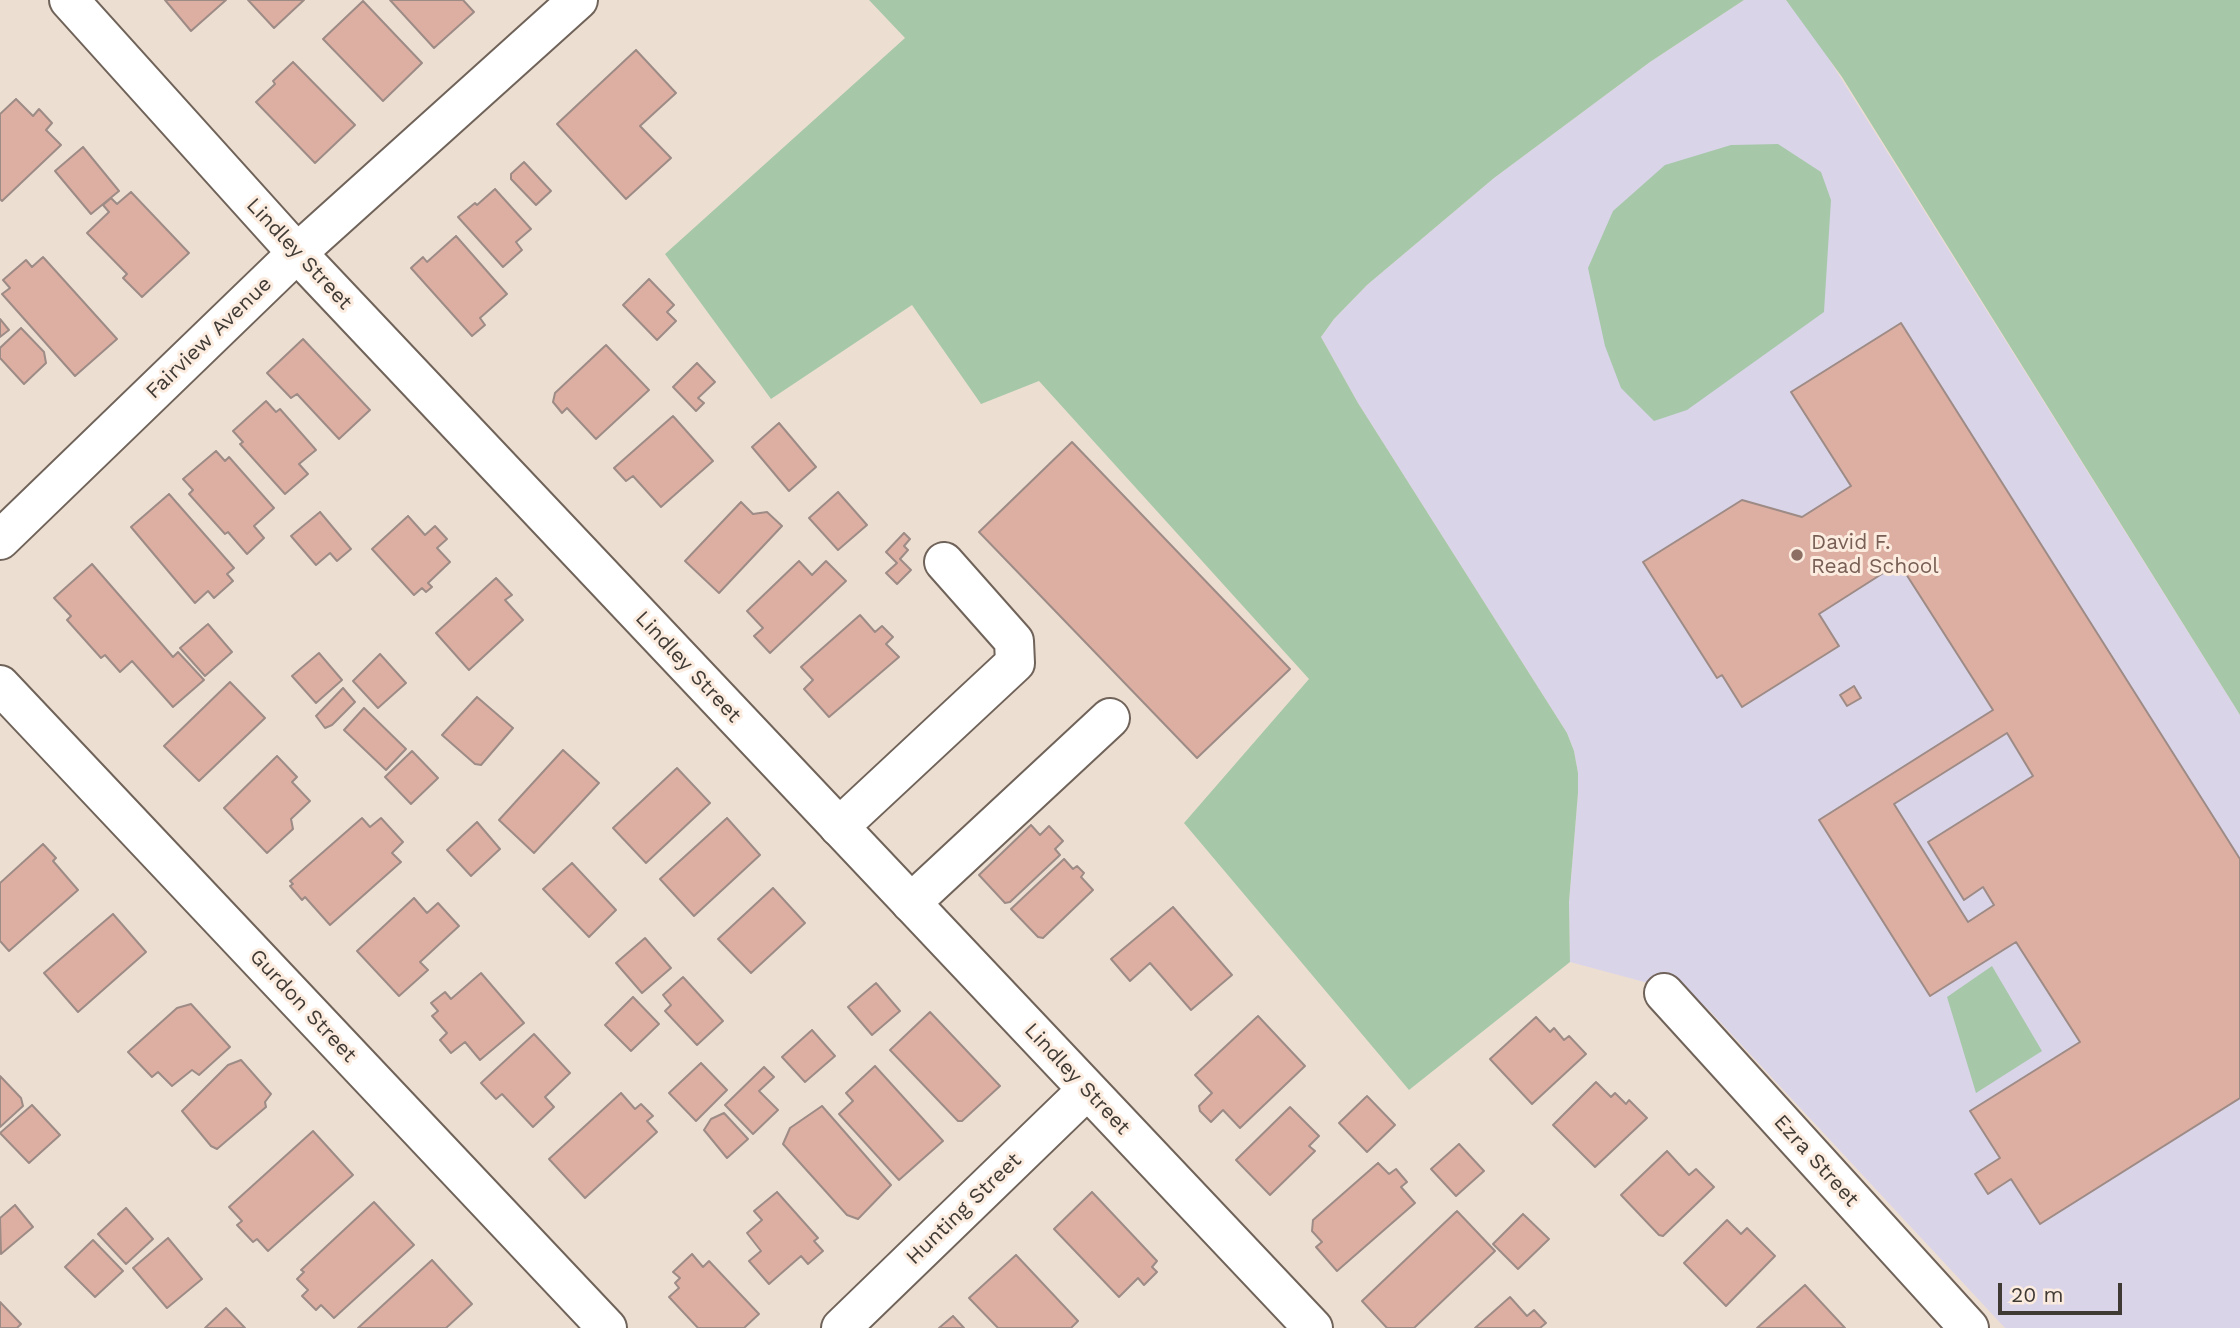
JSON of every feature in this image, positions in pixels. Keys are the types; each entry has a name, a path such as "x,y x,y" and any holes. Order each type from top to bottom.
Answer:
{"street":[{"name":"Lindley Street","path":"69,0 297,253 1313,1328"},
{"name":"Fairview Avenue","path":"0,540 297,253 578,0"},
{"path":"839,827 1015,663 1014,641 944,562"},
{"name":"Gurdon Street","path":"0,685 607,1328"},
{"path":"911,902 1110,718"},
{"name":"Ezra Street","path":"1664,993 1969,1328"},
{"name":"Hunting Street","path":"841,1328 1087,1090"}],"shaded area":[{"name":"David F. Read School","path":"1744,0 1786,0 1817,40 2240,715 2240,1328 2005,1328 1709,1010 1695,999 1674,990 1570,962 1569,902 1578,773 1567,733 1358,403 1321,337 1334,319 1367,285 1494,178 1650,62"}],"green space":[{"path":"869,0 1744,0 1650,62 1494,178 1367,285 1334,319 1321,337 1358,403 1567,733 1578,773 1569,902 1570,962 1409,1090 1184,823 1309,679 1039,381 981,404 912,305 771,399 665,254 905,38"},
{"path":"1786,0 2240,0 2240,715 1842,77"},
{"path":"1778,144 1821,172 1831,200 1824,312 1687,410 1654,421 1621,388 1605,346 1588,268 1613,211 1665,165 1731,145"},
{"path":"1992,966 2042,1051 1976,1093 1947,997"}],"building":[{"path":"165,0 226,0 191,31"},
{"path":"248,0 304,0 274,28"},
{"path":"390,0 463,0 474,12 434,48"},
{"path":"363,1 422,63 383,101 323,39"},
{"path":"636,50 676,93 640,126 671,158 626,199 557,124"},
{"path":"293,62 355,125 315,163 256,102"},
{"path":"16,99 33,116 39,109 52,123 46,130 61,145 2,201 0,114"},
{"path":"83,147 119,191 91,214 55,171"},
{"path":"524,162 551,191 536,205 511,179 511,174"},
{"path":"495,189 531,229 516,242 522,250 503,267 458,217"},
{"path":"131,192 189,253 142,297 123,278 127,274 87,233 109,212 103,205 111,198 117,204"},
{"path":"456,236 507,294 480,318 485,325 472,336 411,268 423,257 427,262"},
{"path":"43,257 117,339 75,376 2,294 10,288 3,280 26,260 32,267"},
{"path":"649,279 674,305 667,312 676,321 657,340 623,305"},
{"path":"0,319 9,330 0,337"},
{"path":"1901,323 2240,859 2240,1098 2040,1224 2011,1179 1988,1194 1975,1174 2000,1158 1970,1111 2080,1042 2016,942 1930,996 1819,820 1993,710 1899,563 1819,614 1839,646 1742,707 1722,675 1717,678 1643,562 1742,500 1802,517 1851,486 1791,392","holes":["2007,733 2033,776 1928,842 1964,900 1983,887 1994,905 1968,922 1894,804"]},
{"path":"21,328 44,352 46,363 24,384 0,358 0,348"},
{"path":"303,339 370,410 339,439 297,394 291,398 267,373"},
{"path":"606,345 649,390 596,439 567,408 562,413 553,402 555,393"},
{"path":"697,363 715,382 698,398 704,403 696,411 673,387"},
{"path":"266,401 276,412 280,409 316,450 299,464 308,474 285,494 240,444 243,442 233,431"},
{"path":"673,416 713,461 661,507 633,476 626,481 614,468"},
{"path":"779,423 816,467 789,491 752,447"},
{"path":"1072,442 1290,669 1197,758 979,532"},
{"path":"216,451 225,461 229,457 274,508 254,526 264,538 247,554 189,494 193,490 183,479"},
{"path":"838,492 867,525 838,550 809,518"},
{"path":"169,494 234,568 227,574 233,581 214,598 208,591 195,603 131,527"},
{"path":"741,502 753,514 767,512 782,526 719,593 685,561"},
{"path":"320,512 351,549 337,561 330,553 316,565 291,536"},
{"path":"408,516 425,535 435,526 447,539 437,548 450,562 428,583 432,587 426,592 422,588 414,595 372,549"},
{"path":"904,533 910,539 904,546 908,550 900,559 911,570 897,584 886,573 897,563 886,552"},
{"path":"799,561 812,575 826,561 846,581 770,653 754,636 763,628 747,611"},
{"path":"92,564 173,657 178,652 204,680 173,707 132,661 120,672 105,655 101,658 67,620 71,616 54,598"},
{"path":"496,578 512,595 505,600 523,620 469,670 436,633"},
{"path":"860,615 875,632 882,626 893,637 886,644 899,657 829,717 804,689 813,680 801,667"},
{"path":"208,624 232,652 205,676 180,648"},
{"path":"319,653 342,680 316,703 292,676"},
{"path":"380,654 406,683 378,708 353,681"},
{"path":"230,682 265,718 199,781 164,746"},
{"path":"1854,686 1861,698 1847,706 1840,695"},
{"path":"343,688 355,702 332,725 325,728 316,716"},
{"path":"477,697 513,728 481,765 475,764 442,735"},
{"path":"364,708 406,749 386,770 344,730"},
{"path":"563,750 599,783 534,853 499,820"},
{"path":"412,751 438,778 411,804 385,777"},
{"path":"277,756 297,777 292,782 310,801 291,819 293,829 267,853 224,808"},
{"path":"677,768 710,803 646,863 613,828"},
{"path":"362,818 370,827 381,818 403,842 392,853 401,862 330,925 305,897 302,900 290,886 293,884 290,881"},
{"path":"727,818 760,855 694,916 660,879"},
{"path":"477,822 500,849 471,876 447,850"},
{"path":"1031,825 1040,835 1049,826 1063,841 1055,849 1060,855 1010,902 1005,903 979,875"},
{"path":"43,844 56,858 53,861 78,890 9,951 0,941 0,883"},
{"path":"1064,859 1073,869 1077,866 1084,873 1081,877 1093,890 1043,938 1038,937 1011,909"},
{"path":"572,863 616,910 589,937 543,889"},
{"path":"773,888 805,923 751,973 718,939"},
{"path":"414,898 427,913 438,903 459,926 420,962 428,970 399,996 357,951"},
{"path":"1173,907 1232,975 1191,1010 1150,963 1130,981 1111,959"},
{"path":"113,914 146,952 78,1012 44,973"},
{"path":"645,938 671,968 642,993 616,963"},
{"path":"481,973 524,1023 480,1060 465,1042 451,1053 440,1040 447,1033 432,1016 438,1011 431,1003 445,992 451,999"},
{"path":"683,977 723,1021 697,1045 665,1011 671,1005 663,995"},
{"path":"876,983 900,1011 872,1035 848,1007"},
{"path":"633,997 659,1024 631,1051 605,1025"},
{"path":"191,1004 230,1047 199,1075 192,1070 172,1086 158,1072 152,1077 128,1052 177,1008"},
{"path":"930,1012 1000,1086 962,1121 958,1121 890,1050"},
{"path":"1258,1016 1305,1066 1240,1128 1223,1110 1211,1122 1200,1111 1199,1106 1212,1093 1195,1075"},
{"path":"1536,1017 1550,1032 1554,1028 1564,1040 1569,1036 1586,1054 1532,1104 1490,1059"},
{"path":"812,1030 835,1056 805,1082 782,1057"},
{"path":"534,1034 570,1073 545,1097 554,1107 533,1127 502,1094 496,1099 481,1083"},
{"path":"241,1060 271,1094 265,1102 266,1107 217,1149 211,1146 182,1111 228,1065"},
{"path":"701,1063 727,1090 696,1121 669,1093"},
{"path":"875,1066 943,1141 899,1180 839,1114 853,1101 846,1093"},
{"path":"764,1067 774,1077 759,1091 778,1110 753,1134 725,1105"},
{"path":"0,1076 21,1098 23,1106 0,1127"},
{"path":"1596,1082 1611,1097 1615,1093 1626,1104 1629,1100 1647,1118 1595,1167 1553,1125"},
{"path":"621,1093 635,1109 641,1104 653,1116 647,1121 657,1132 585,1198 549,1159"},
{"path":"1367,1096 1395,1125 1367,1152 1339,1123"},
{"path":"32,1105 60,1135 29,1163 0,1133"},
{"path":"822,1106 891,1185 858,1219 847,1215 783,1144 790,1128"},
{"path":"1290,1107 1319,1136 1309,1146 1315,1151 1270,1195 1236,1160"},
{"path":"724,1113 748,1139 727,1158 704,1130 711,1119"},
{"path":"313,1131 353,1175 268,1251 257,1239 253,1242 237,1225 242,1221 229,1207"},
{"path":"1459,1144 1484,1171 1456,1196 1431,1169"},
{"path":"1667,1151 1689,1175 1696,1169 1714,1187 1663,1236 1621,1195"},
{"path":"1378,1163 1389,1174 1396,1169 1407,1182 1401,1187 1415,1203 1337,1271 1316,1247 1322,1242 1312,1231 1313,1220"},
{"path":"777,1192 818,1238 814,1241 823,1251 808,1264 801,1256 769,1284 749,1261 761,1251 747,1233 762,1220 754,1211"},
{"path":"1092,1192 1157,1261 1152,1267 1157,1272 1144,1285 1138,1278 1119,1297 1054,1229"},
{"path":"374,1202 414,1245 334,1318 321,1305 316,1310 302,1296 308,1290 297,1279 304,1272 301,1270"},
{"path":"15,1205 33,1227 1,1254 0,1218"},
{"path":"126,1208 153,1239 126,1264 98,1234"},
{"path":"1457,1211 1495,1251 1414,1328 1387,1328 1362,1301"},
{"path":"1523,1214 1549,1239 1518,1269 1493,1244"},
{"path":"1727,1220 1741,1234 1747,1228 1775,1256 1726,1306 1684,1263"},
{"path":"168,1238 202,1279 167,1308 133,1268"},
{"path":"93,1240 123,1271 95,1297 65,1267"},
{"path":"692,1254 703,1267 709,1261 759,1314 744,1328 698,1328 669,1297 679,1288 675,1283 680,1278 673,1272"},
{"path":"1016,1255 1078,1321 1071,1328 998,1328 969,1298"},
{"path":"432,1260 472,1304 446,1328 358,1328"},
{"path":"1805,1285 1845,1328 1757,1328"},
{"path":"1510,1297 1527,1316 1534,1310 1546,1323 1540,1328 1475,1328"},
{"path":"0,1302 21,1324 17,1328 0,1328"},
{"path":"226,1308 245,1328 205,1328"},
{"path":"953,1316 964,1328 939,1328"}],"place":[{"name":"David F. Read School","path":"1797,555"}]}
